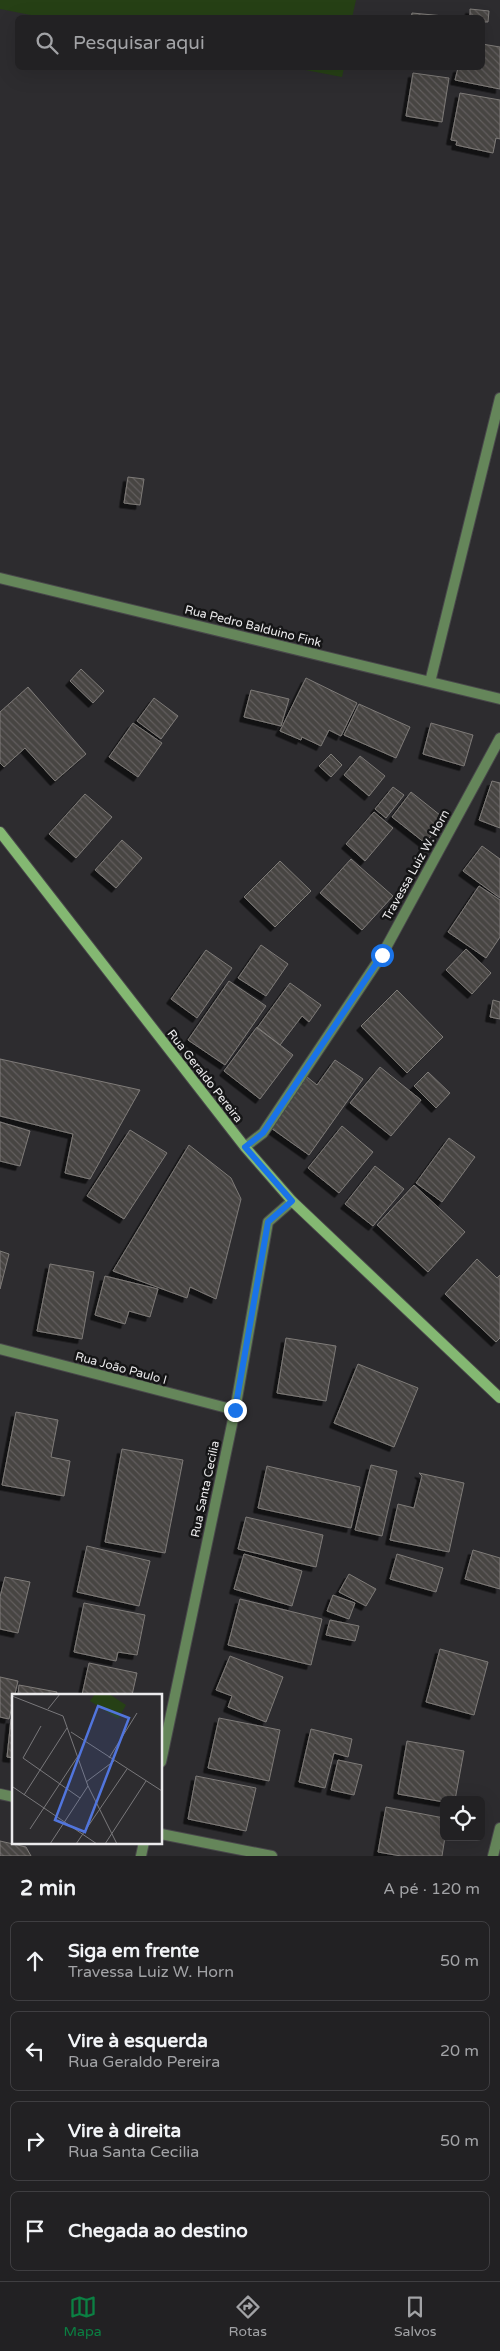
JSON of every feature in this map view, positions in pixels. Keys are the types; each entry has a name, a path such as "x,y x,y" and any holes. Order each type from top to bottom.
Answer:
{"main road":[{"name":"Rua Geraldo Pereira","path":"0,832 245,1147 292,1201 500,1398"}],"street":[{"path":"430,682 500,398"},
{"name":"Rua Pedro Balduino Fink","path":"0,578 500,699"},
{"name":"Travessa Luiz W. Horn","path":"245,1147 263,1133 382,955 500,738"},
{"name":"Rua Santa Cecilia","path":"162,1757 235,1410 268,1222 292,1201"},
{"name":"Rua João Paulo I","path":"0,1349 235,1410"},
{"path":"492,1856 500,1828"},
{"path":"162,1834 272,1856"}],"green space":[{"path":"0,0 356,0 353,15 31,15 0,9"},
{"path":"305,70 344,70 342,77"}],"building":[{"path":"470,9 489,11 488,22 485,22 485,15 470,15"},
{"path":"412,13 433,15 412,15"},
{"path":"485,44 500,47 500,89 455,80 458,70 485,70"},
{"path":"413,73 449,78 442,122 406,116"},
{"path":"460,93 500,100 500,139 496,138 493,153 456,145 457,141 451,140"},
{"path":"128,477 144,479 140,505 124,503"},
{"path":"81,669 104,691 93,703 70,681"},
{"path":"306,678 357,703 341,736 329,730 321,746 302,737 301,740 280,731"},
{"path":"28,687 86,754 55,781 25,748 4,767 0,763 0,712"},
{"path":"251,690 289,699 281,726 244,717"},
{"path":"154,698 178,716 161,739 137,721"},
{"path":"359,704 410,727 396,758 344,735"},
{"path":"133,723 162,743 138,777 109,757"},
{"path":"431,723 473,735 464,766 423,754"},
{"path":"331,754 342,765 331,777 319,766"},
{"path":"360,756 385,776 369,796 344,775"},
{"path":"492,781 500,783 500,828 479,820"},
{"path":"393,787 404,795 386,818 375,809"},
{"path":"411,792 445,819 425,843 392,817"},
{"path":"85,794 112,817 76,858 49,834"},
{"path":"374,812 393,828 365,861 346,844"},
{"path":"122,840 142,858 116,888 95,870"},
{"path":"482,846 500,859 500,898 463,871"},
{"path":"351,859 393,896 362,930 320,893"},
{"path":"280,861 311,891 275,927 244,897"},
{"path":"479,886 500,900 500,937 486,958 448,932"},
{"path":"261,945 288,964 266,996 238,978"},
{"path":"466,949 491,973 472,994 446,970"},
{"path":"206,950 232,968 197,1018 171,999"},
{"path":"229,981 266,1006 225,1065 188,1040"},
{"path":"290,983 321,1005 309,1022 302,1016 280,1045 257,1028"},
{"path":"397,990 443,1037 407,1073 361,1026"},
{"path":"493,1000 500,1002 500,1019 490,1017"},
{"path":"257,1027 293,1055 260,1099 224,1071"},
{"path":"0,1059 140,1090 90,1179 65,1173 73,1134 0,1116"},
{"path":"335,1060 363,1079 309,1155 271,1128 307,1077 317,1085"},
{"path":"380,1067 421,1100 391,1136 350,1103"},
{"path":"428,1072 450,1093 436,1108 414,1086"},
{"path":"0,1122 30,1131 20,1166 0,1161"},
{"path":"342,1126 373,1152 339,1193 308,1168"},
{"path":"130,1130 167,1153 124,1219 87,1196"},
{"path":"449,1138 475,1157 442,1202 416,1183"},
{"path":"189,1145 231,1178 241,1199 216,1299 190,1287 187,1298 113,1271"},
{"path":"375,1166 404,1189 373,1226 345,1204"},
{"path":"414,1185 465,1232 428,1272 377,1225"},
{"path":"0,1251 9,1254 0,1289"},
{"path":"477,1259 497,1278 500,1275 500,1338 496,1342 445,1294"},
{"path":"50,1264 94,1272 82,1339 37,1331"},
{"path":"105,1276 158,1289 150,1317 129,1311 125,1324 95,1315"},
{"path":"286,1338 336,1346 326,1401 277,1393"},
{"path":"358,1364 418,1388 394,1447 334,1423"},
{"path":"16,1412 58,1420 51,1457 70,1461 64,1496 2,1485"},
{"path":"122,1449 183,1460 165,1553 105,1542"},
{"path":"371,1465 397,1471 382,1536 355,1530"},
{"path":"267,1466 360,1487 351,1528 258,1508"},
{"path":"419,1473 464,1483 449,1552 390,1540 398,1504 414,1508 422,1476"},
{"path":"246,1517 323,1535 316,1567 238,1549"},
{"path":"87,1546 150,1561 139,1606 77,1592"},
{"path":"473,1550 500,1558 500,1589 465,1579"},
{"path":"244,1554 302,1571 292,1606 234,1589"},
{"path":"397,1554 443,1568 436,1592 390,1579"},
{"path":"349,1574 376,1589 366,1606 339,1592"},
{"path":"5,1577 30,1582 18,1633 0,1629 0,1597"},
{"path":"333,1595 355,1603 349,1619 327,1611"},
{"path":"240,1599 322,1619 311,1665 228,1645"},
{"path":"84,1603 145,1615 137,1655 118,1652 116,1661 74,1652"},
{"path":"330,1620 359,1626 355,1641 326,1635"},
{"path":"440,1649 488,1662 474,1715 426,1702"},
{"path":"230,1656 283,1677 266,1722 228,1707 232,1696 216,1690"},
{"path":"89,1663 137,1673 132,1694 82,1694"},
{"path":"0,1677 18,1681 15,1694 12,1694 9,1719 0,1717"},
{"path":"19,1685 57,1692 56,1694 18,1694"},
{"path":"219,1718 280,1730 269,1781 208,1768"},
{"path":"11,1719 12,1758 7,1757"},
{"path":"311,1729 352,1739 348,1757 334,1753 325,1788 299,1782"},
{"path":"407,1741 464,1751 456,1796 440,1796 440,1801 398,1794"},
{"path":"338,1760 362,1765 354,1795 331,1790"},
{"path":"196,1776 256,1788 246,1831 188,1819"},
{"path":"386,1807 440,1817 440,1841 444,1841 442,1856 401,1856 378,1852"},
{"path":"0,1841 26,1847 31,1856 0,1856"}],"route":[{"path":"235,1410 268,1222 292,1201 245,1147 263,1133 382,955"}]}
